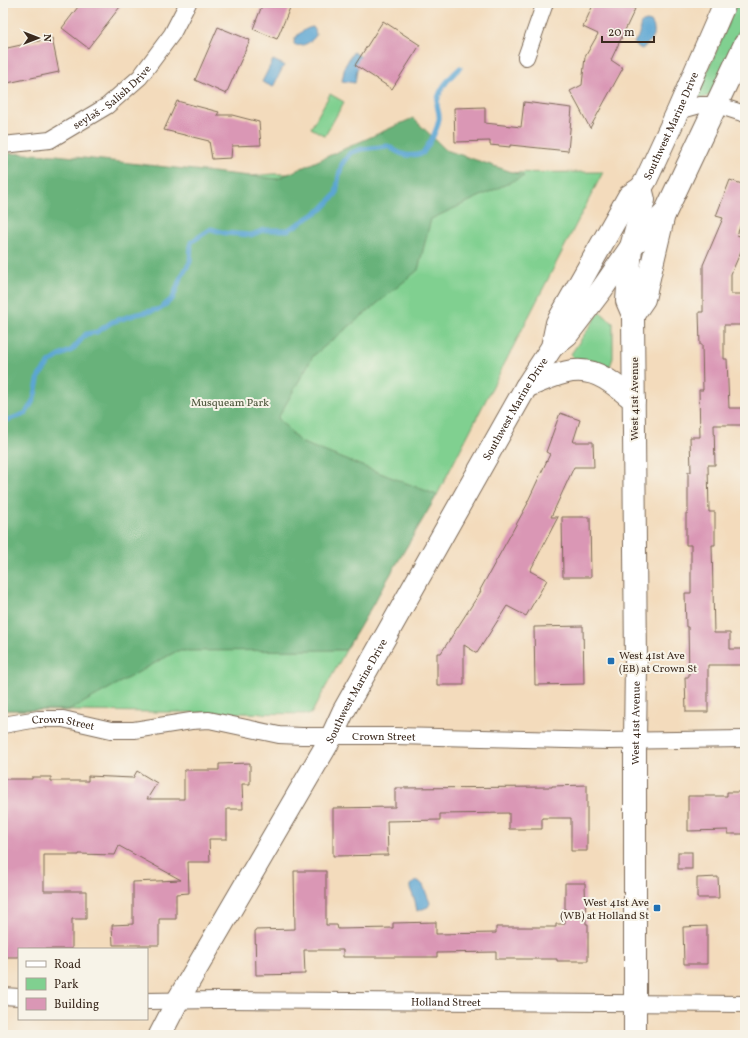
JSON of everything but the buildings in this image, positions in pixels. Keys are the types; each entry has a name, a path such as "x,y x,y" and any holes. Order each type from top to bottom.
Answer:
{"main road":[{"name":"Southwest Marine Drive","path":"552,347 557,323 583,277 629,196 642,188 678,111 725,3"},
{"name":"Southwest Marine Drive","path":"160,1035 178,1000 332,736 343,712 526,387 552,347 567,335 602,289 631,247 665,213 717,106 745,44"},
{"name":"West 41st Avenue","path":"635,1035 636,664 634,400 633,315 627,301 631,247 644,200 642,188"},
{"path":"633,315 644,299 665,213"},
{"path":"526,387 565,372 586,370 607,379 634,400"}],"street":[{"name":"seyləš - Salish Drive","path":"3,145 50,140 107,106 140,77 172,34 188,3"},
{"path":"526,58 545,3"},
{"path":"678,111 700,105 717,106 745,114"},
{"name":"Crown Street","path":"3,725 38,719 63,719 111,730 126,730 191,720 209,720 279,735 635,740 745,739"},
{"path":"3,996 18,997"},
{"name":"Holland Street","path":"148,1001 219,1000 745,1004"}],"green space":[{"path":"737,3 745,3 745,17 713,91 708,96 701,99 697,95"},
{"path":"330,94 344,102 325,136 311,128"},
{"name":"Musqueam Park","path":"413,118 446,150 524,176 431,219 418,270 313,356 278,418 300,442 437,495 346,650 177,651 70,710 3,710 3,153 56,155 277,179"},
{"name":"Musqueam Park","path":"603,172 437,495 346,650 311,714 3,710 238,177 274,174"},
{"path":"600,312 613,323 613,358 609,369 592,361 584,359 574,360 571,354"}],"water":[{"path":"647,21 651,22 654,27 654,35 642,49 634,43 640,34 640,24"},
{"path":"313,27 316,35 312,40 300,46 294,44 297,35"},
{"path":"353,52 363,58 357,69 355,83 342,81 345,66"},
{"path":"273,60 284,65 273,87 262,82"},
{"path":"417,881 423,885 430,903 428,907 417,911 410,885"}],"waterway":[{"path":"3,419 8,420 26,413 34,399 39,376 50,362 72,350 86,334 97,332 112,322 160,309 173,298 180,279 190,262 191,242 211,229 225,233 251,235 264,230 288,230 322,209 336,194 342,164 350,153 362,149 388,146 405,155 423,153 437,128 439,119 437,104 442,88 460,68"}],"place":[{"name":"West 41st Ave (EB) at Crown St","path":"611,661"},
{"name":"West 41st Ave (WB) at Holland St","path":"657,908"}]}
